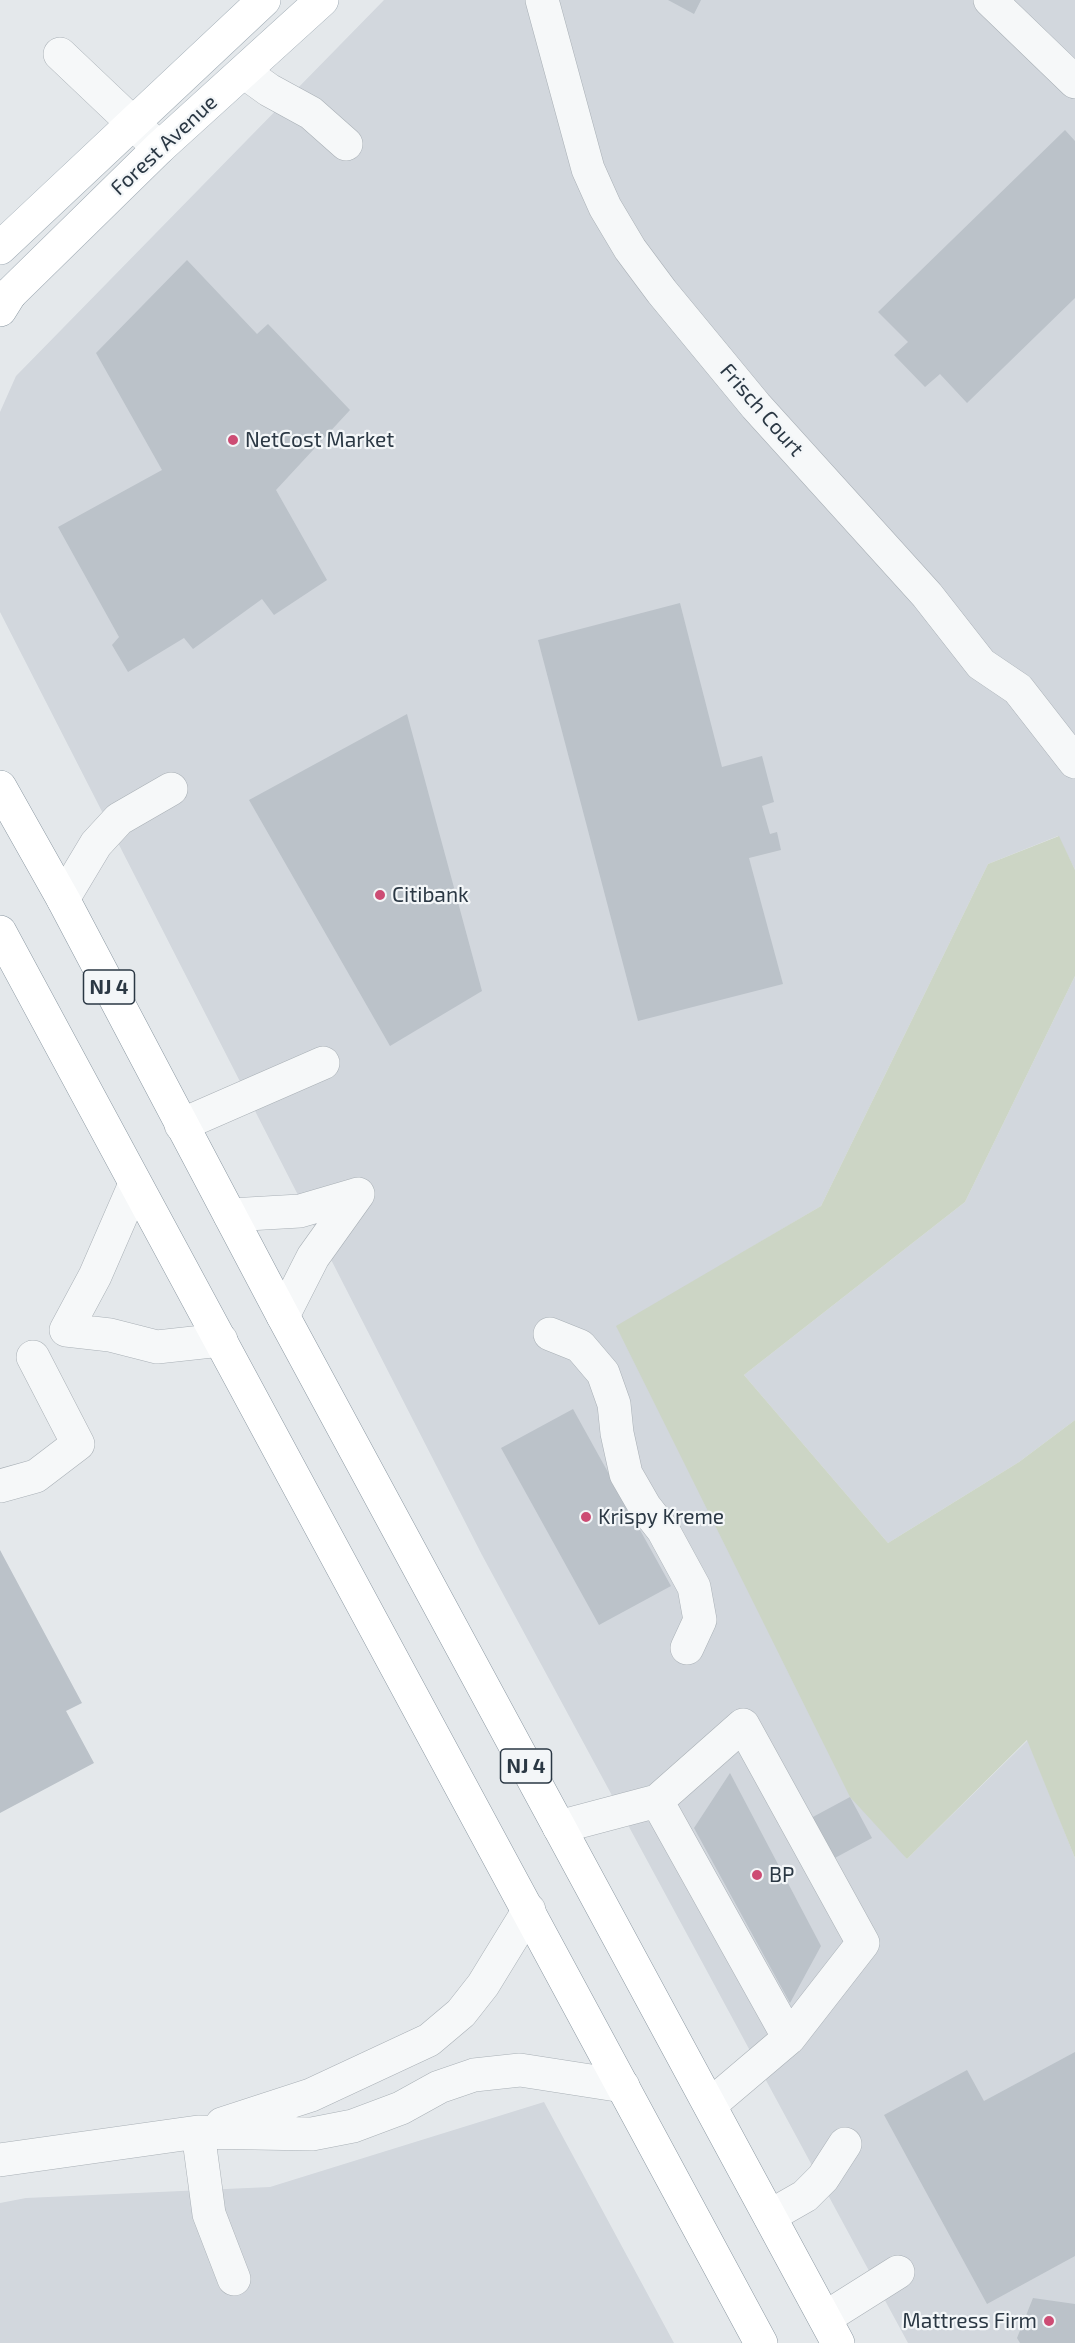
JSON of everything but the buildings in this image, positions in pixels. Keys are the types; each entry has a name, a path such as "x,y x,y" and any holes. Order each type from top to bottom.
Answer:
{"main road":[{"name":"Forest Avenue","path":"0,248 264,0"},
{"name":"Forest Avenue","path":"5,302 159,147 322,0"},
{"name":"NJ 4","path":"0,787 63,900 283,1316 831,2331"},
{"path":"0,932 761,2343"}],"street":[{"name":"Frisch Court","path":"542,0 588,169 630,249 662,292 756,406 927,595 981,664 1018,689 1075,762"},
{"path":"990,0 1075,82"},
{"path":"60,54 159,147"},
{"path":"244,72 269,90 311,113 346,144"},
{"path":"63,900 96,844 119,819 171,789"},
{"path":"181,1125 323,1063"},
{"path":"135,1184 95,1276 66,1330 110,1335 157,1347 221,1340"},
{"path":"230,1215 300,1211 358,1194 313,1257 283,1316"},
{"path":"550,1334 580,1346 603,1373 614,1404 617,1433 626,1474 645,1507 663,1530 694,1587 700,1620 687,1648"},
{"path":"0,1486 36,1476 78,1444 33,1357"},
{"path":"560,1827 657,1802 743,1725 863,1943 789,2038 710,2105"},
{"path":"657,1802 789,2038"},
{"path":"198,2132 311,2095 429,2040 461,2013 483,1985 528,1910"},
{"path":"0,2160 198,2132 312,2134 353,2126 401,2108 439,2087 474,2075 520,2070 623,2086"},
{"path":"198,2132 209,2214 234,2279"},
{"path":"770,2216 805,2196 823,2178 845,2144"},
{"path":"831,2331 898,2272"}],"shaded area":[{"path":"384,0 1075,0 1075,870 1058,836 988,864 821,1206 617,1327 907,1859 1028,1740 1075,1858 1075,2343 908,2343 482,1555 0,612 0,412 16,376"},
{"path":"1075,976 1075,1420 1019,1462 888,1543 744,1375 965,1202"},
{"path":"544,2102 674,2343 0,2343 0,2203 26,2198 270,2187"}],"green space":[{"path":"1059,836 1075,870 1075,976 965,1202 744,1375 888,1543 1019,1462 1075,1420 1075,1858 1027,1740 907,1859 850,1797 616,1326 821,1206 988,864"}],"place":[{"name":"NetCost Market","path":"233,440"},
{"name":"Citibank","path":"380,895"},
{"name":"Krispy Kreme","path":"586,1517"},
{"name":"BP","path":"757,1875"},
{"name":"Mattress Firm","path":"1049,2321"}]}
